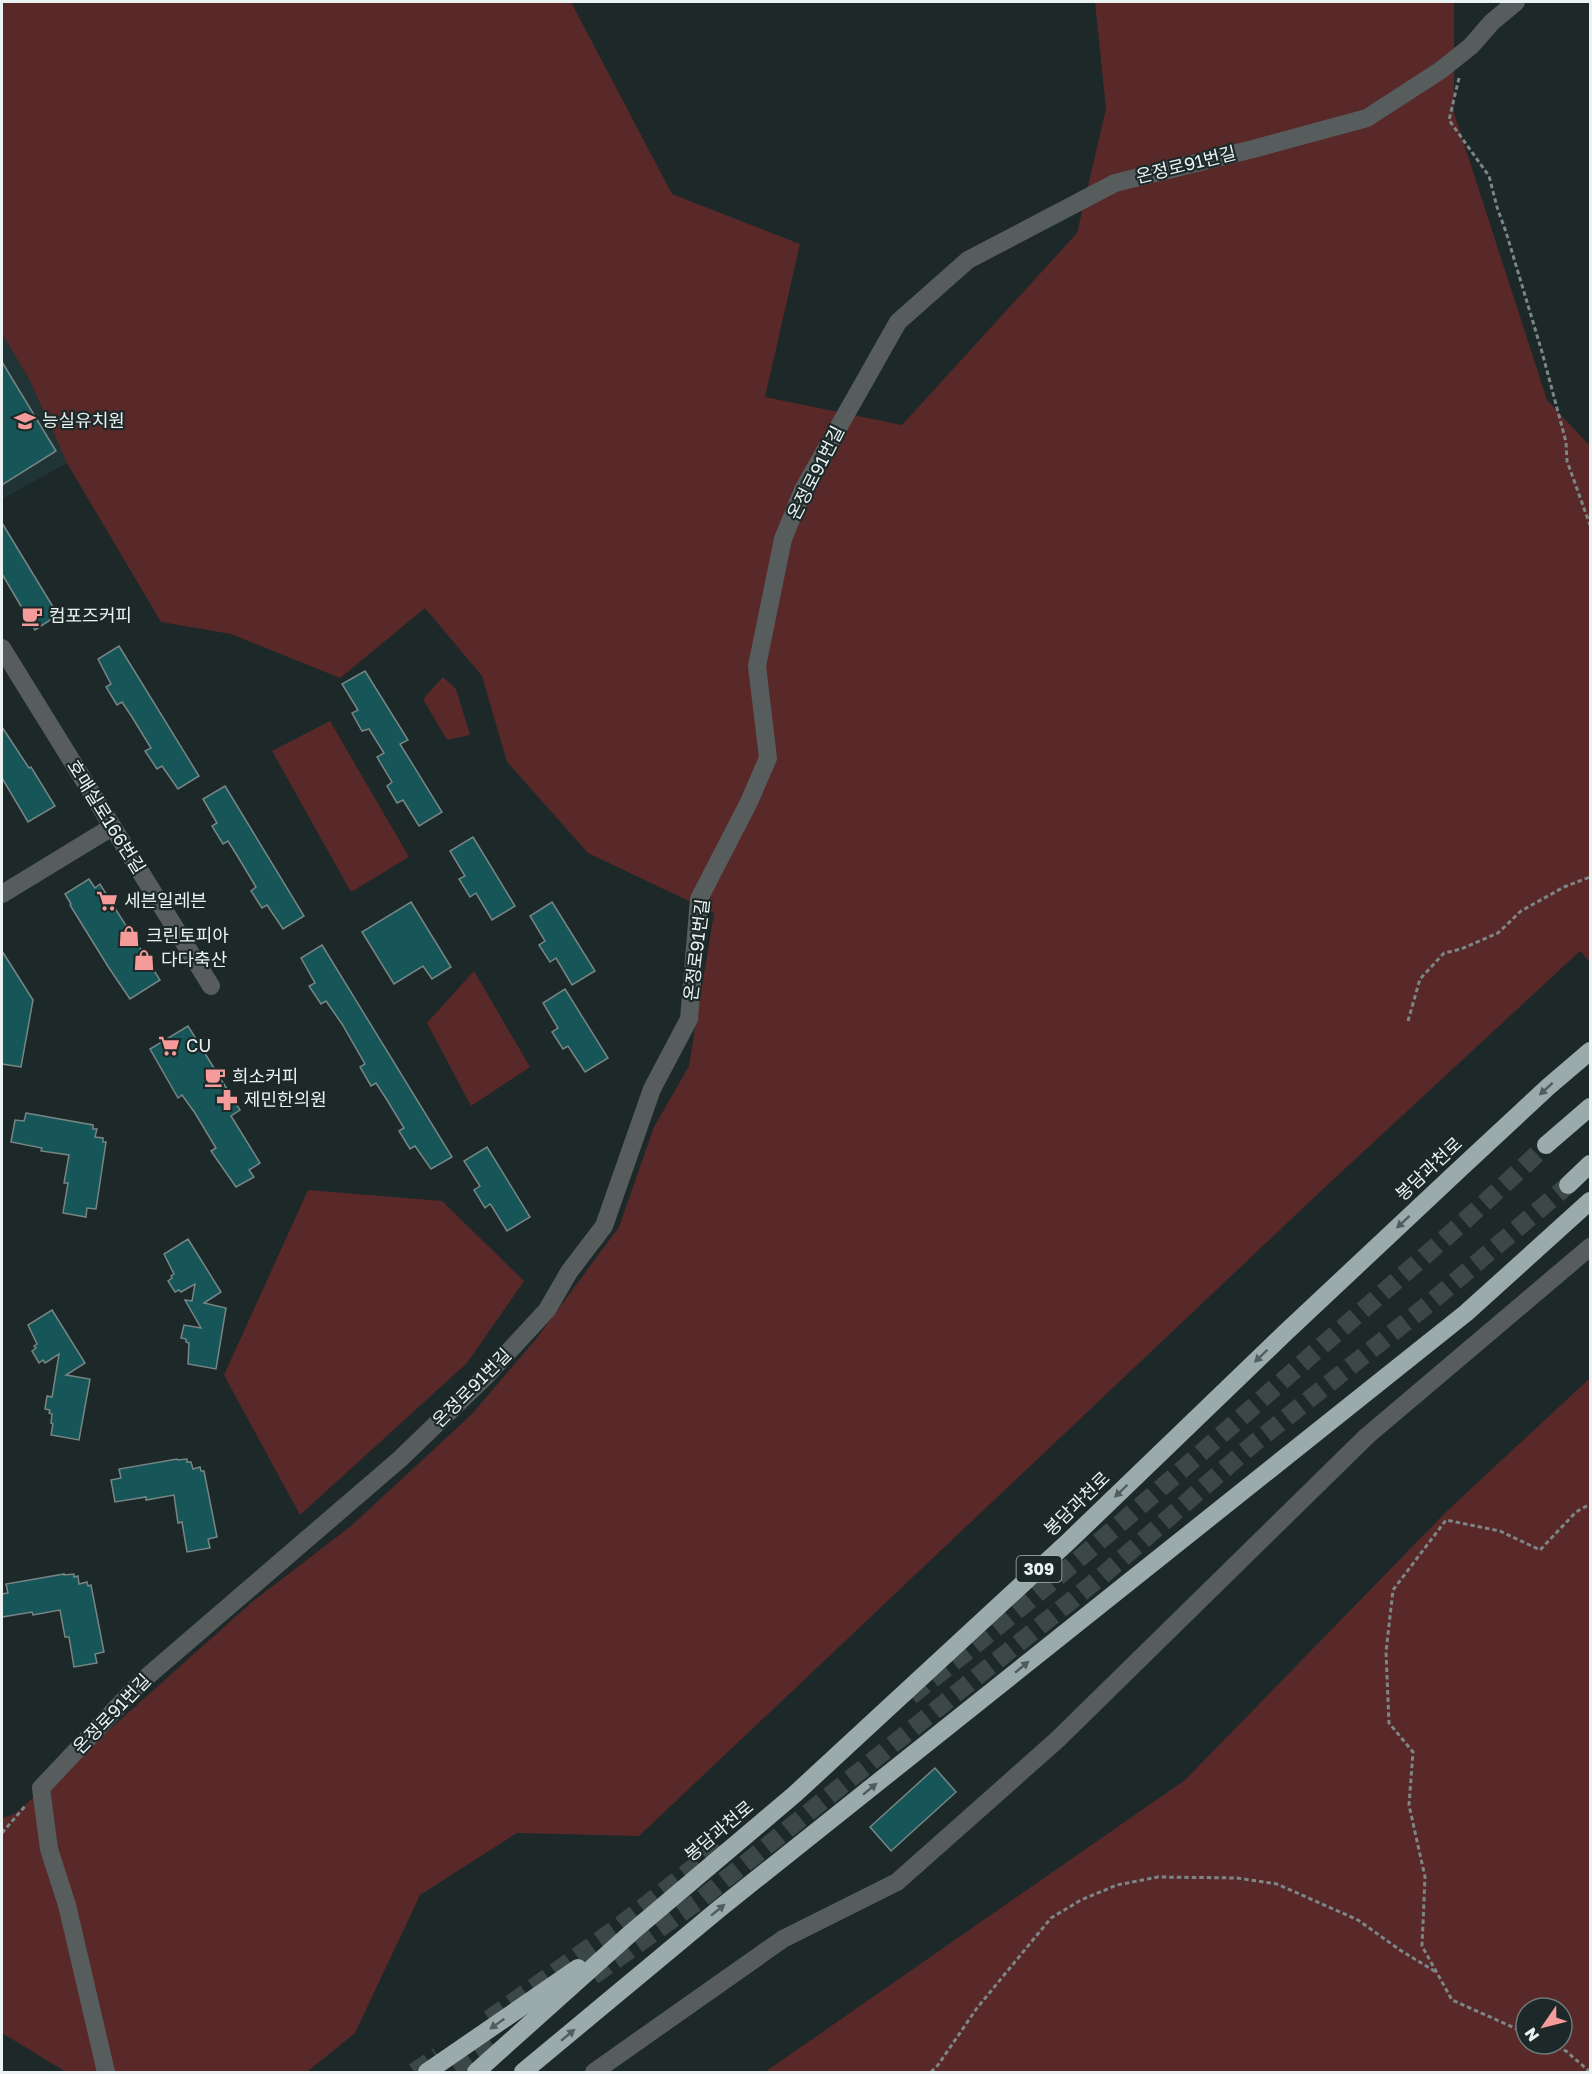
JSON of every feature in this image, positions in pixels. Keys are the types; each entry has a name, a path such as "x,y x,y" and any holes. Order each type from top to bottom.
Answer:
{"highway":[{"name":"봉담과천로","path":"476,2073 632,1932 804,1786 1069,1541 1285,1333 1548,1087 1590,1051"},
{"path":"1546,1145 1590,1107"},
{"path":"1568,1185 1590,1164"},
{"path":"523,2073 719,1909 1466,1313 1590,1201"},
{"path":"428,2073 632,1932"}],"street":[{"name":"온정로91번길","path":"41,1788 142,1681 400,1459 486,1376 547,1310 569,1272 603,1226 652,1089 689,1018 699,899 749,802 768,758 756,666 783,539 803,490 898,322 968,260 1114,183 1366,118 1441,70 1471,46 1492,22 1516,2"},
{"name":"호매실로166번길","path":"2,648 211,986"},
{"path":"2,894 112,827"},
{"path":"594,2073 783,1939 897,1882 1057,1740 1367,1436 1590,1247"},
{"path":"41,1788 49,1849 67,1905 105,2073"}],"path":[{"path":"1471,46 1461,72 1449,120 1489,176 1542,352 1566,442 1567,461 1590,525"},
{"path":"1408,1022 1420,980 1444,953 1461,949 1498,933 1521,911 1564,887 1590,877"},
{"path":"1514,2028 1452,2000 1422,1946 1425,1877 1409,1806 1413,1752 1389,1723 1386,1652 1393,1590 1446,1520 1500,1531 1540,1550 1576,1512 1590,1504"},
{"path":"2,1833 41,1788"},
{"path":"931,2073 977,2008 1051,1918 1081,1899 1117,1885 1158,1877 1237,1878 1277,1884 1358,1920 1437,1973"},
{"path":"1572,2056 1590,2072"}],"shaded area":[{"path":"2,2 571,2 672,194 800,244 765,397 902,425 1077,233 1106,109 1095,2 1454,2 1454,113 1547,400 1590,446 1590,962 1580,951 1322,1190 639,1836 517,1833 420,1895 355,2033 307,2072 66,2072 2,2033 2,1818 15,1814 252,1602 351,1526 471,1415 536,1339 619,1227 654,1127 689,1066 714,913 588,853 507,762 482,676 425,608 340,678 231,634 161,622 67,463 29,379 2,334"},
{"name":"능실유치원","path":"2,334 29,379 67,463 2,499"},
{"path":"443,677 456,689 470,735 447,740 423,699"},
{"path":"330,721 409,857 351,892 272,751"},
{"path":"474,971 530,1067 471,1106 427,1023"},
{"path":"308,1190 442,1201 524,1281 467,1363 300,1515 224,1375"},
{"path":"1590,1378 1590,2072 765,2072 1185,1780 1446,1512"}],"building":[{"path":"2,362 56,451 2,485"},
{"path":"2,523 58,615 35,630 2,574"},
{"path":"119,646 199,776 178,789 162,766 157,769 145,751 151,748 132,717 122,702 117,705 106,687 111,684 98,659"},
{"path":"365,671 408,740 400,744 442,812 419,826 403,800 397,803 387,786 392,782 377,757 384,753 369,729 362,731 352,713 358,710 342,684"},
{"path":"2,727 55,806 28,822 2,778"},
{"path":"225,786 304,916 283,929 267,905 262,908 251,891 256,887 238,857 228,841 223,844 212,826 217,823 203,799"},
{"path":"473,837 515,906 492,920 476,893 470,897 459,879 465,876 450,851"},
{"path":"89,879 95,888 100,884 160,980 130,999 65,894"},
{"path":"411,902 451,967 432,979 423,966 394,984 362,932"},
{"path":"552,902 595,971 572,985 556,958 550,962 539,945 545,941 530,916"},
{"path":"322,945 452,1157 431,1169 415,1146 410,1149 399,1131 404,1128 376,1083 371,1086 360,1067 365,1064 342,1024 326,1001 321,1004 309,986 315,983 301,958"},
{"path":"2,951 33,1000 21,1067 2,1064"},
{"path":"565,989 608,1058 585,1072 568,1046 563,1049 552,1032 558,1028 543,1003"},
{"path":"188,1026 240,1110 231,1116 260,1163 249,1170 254,1177 236,1187 211,1151 216,1148 195,1113 182,1095 178,1098 150,1049"},
{"path":"26,1113 93,1125 93,1129 97,1129 95,1137 103,1138 103,1142 106,1142 96,1209 87,1208 86,1217 63,1213 68,1183 64,1183 69,1155 41,1151 42,1148 11,1142 15,1120 24,1121"},
{"path":"487,1147 530,1217 507,1231 491,1205 485,1208 474,1190 480,1186 464,1161"},
{"path":"188,1239 221,1292 204,1303 226,1308 216,1369 188,1364 189,1343 186,1339 181,1338 184,1325 201,1328 185,1300 192,1301 195,1284 181,1292 179,1290 175,1292 168,1281 174,1274 164,1254"},
{"path":"52,1310 85,1363 66,1375 90,1379 79,1440 51,1435 52,1414 49,1413 50,1410 45,1409 47,1396 52,1397 59,1354 45,1363 43,1360 39,1363 32,1351 37,1344 28,1325"},
{"path":"187,1459 187,1462 191,1462 193,1469 200,1467 201,1471 204,1471 217,1537 208,1539 210,1548 187,1552 182,1522 178,1523 174,1495 115,1502 111,1480 121,1478 119,1469"},
{"path":"74,1574 74,1577 78,1576 79,1584 87,1582 88,1586 91,1585 104,1652 95,1654 97,1663 74,1667 69,1637 65,1637 60,1610 2,1617 2,1594 8,1593 6,1584"},
{"path":"935,1768 956,1792 891,1851 870,1827"}],"tunnel":[{"path":"911,1696 1015,1613 1116,1527 1461,1224 1546,1145"},
{"path":"593,1976 701,1899 1102,1576 1252,1445 1431,1302 1568,1185"},
{"path":"489,2019 618,1927 727,1841"},
{"path":"457,2072 500,2042"},
{"path":"414,2072 438,2056"}],"place":[{"name":"능실유치원","path":"25,421"},
{"name":"컴포즈커피","path":"32,616"},
{"name":"세븐일레븐","path":"107,901"},
{"name":"크린토피아","path":"129,936"},
{"name":"다다축산","path":"144,960"},
{"name":"CU","path":"169,1046"},
{"name":"희소커피","path":"215,1077"},
{"name":"제민한의원","path":"227,1100"}]}
